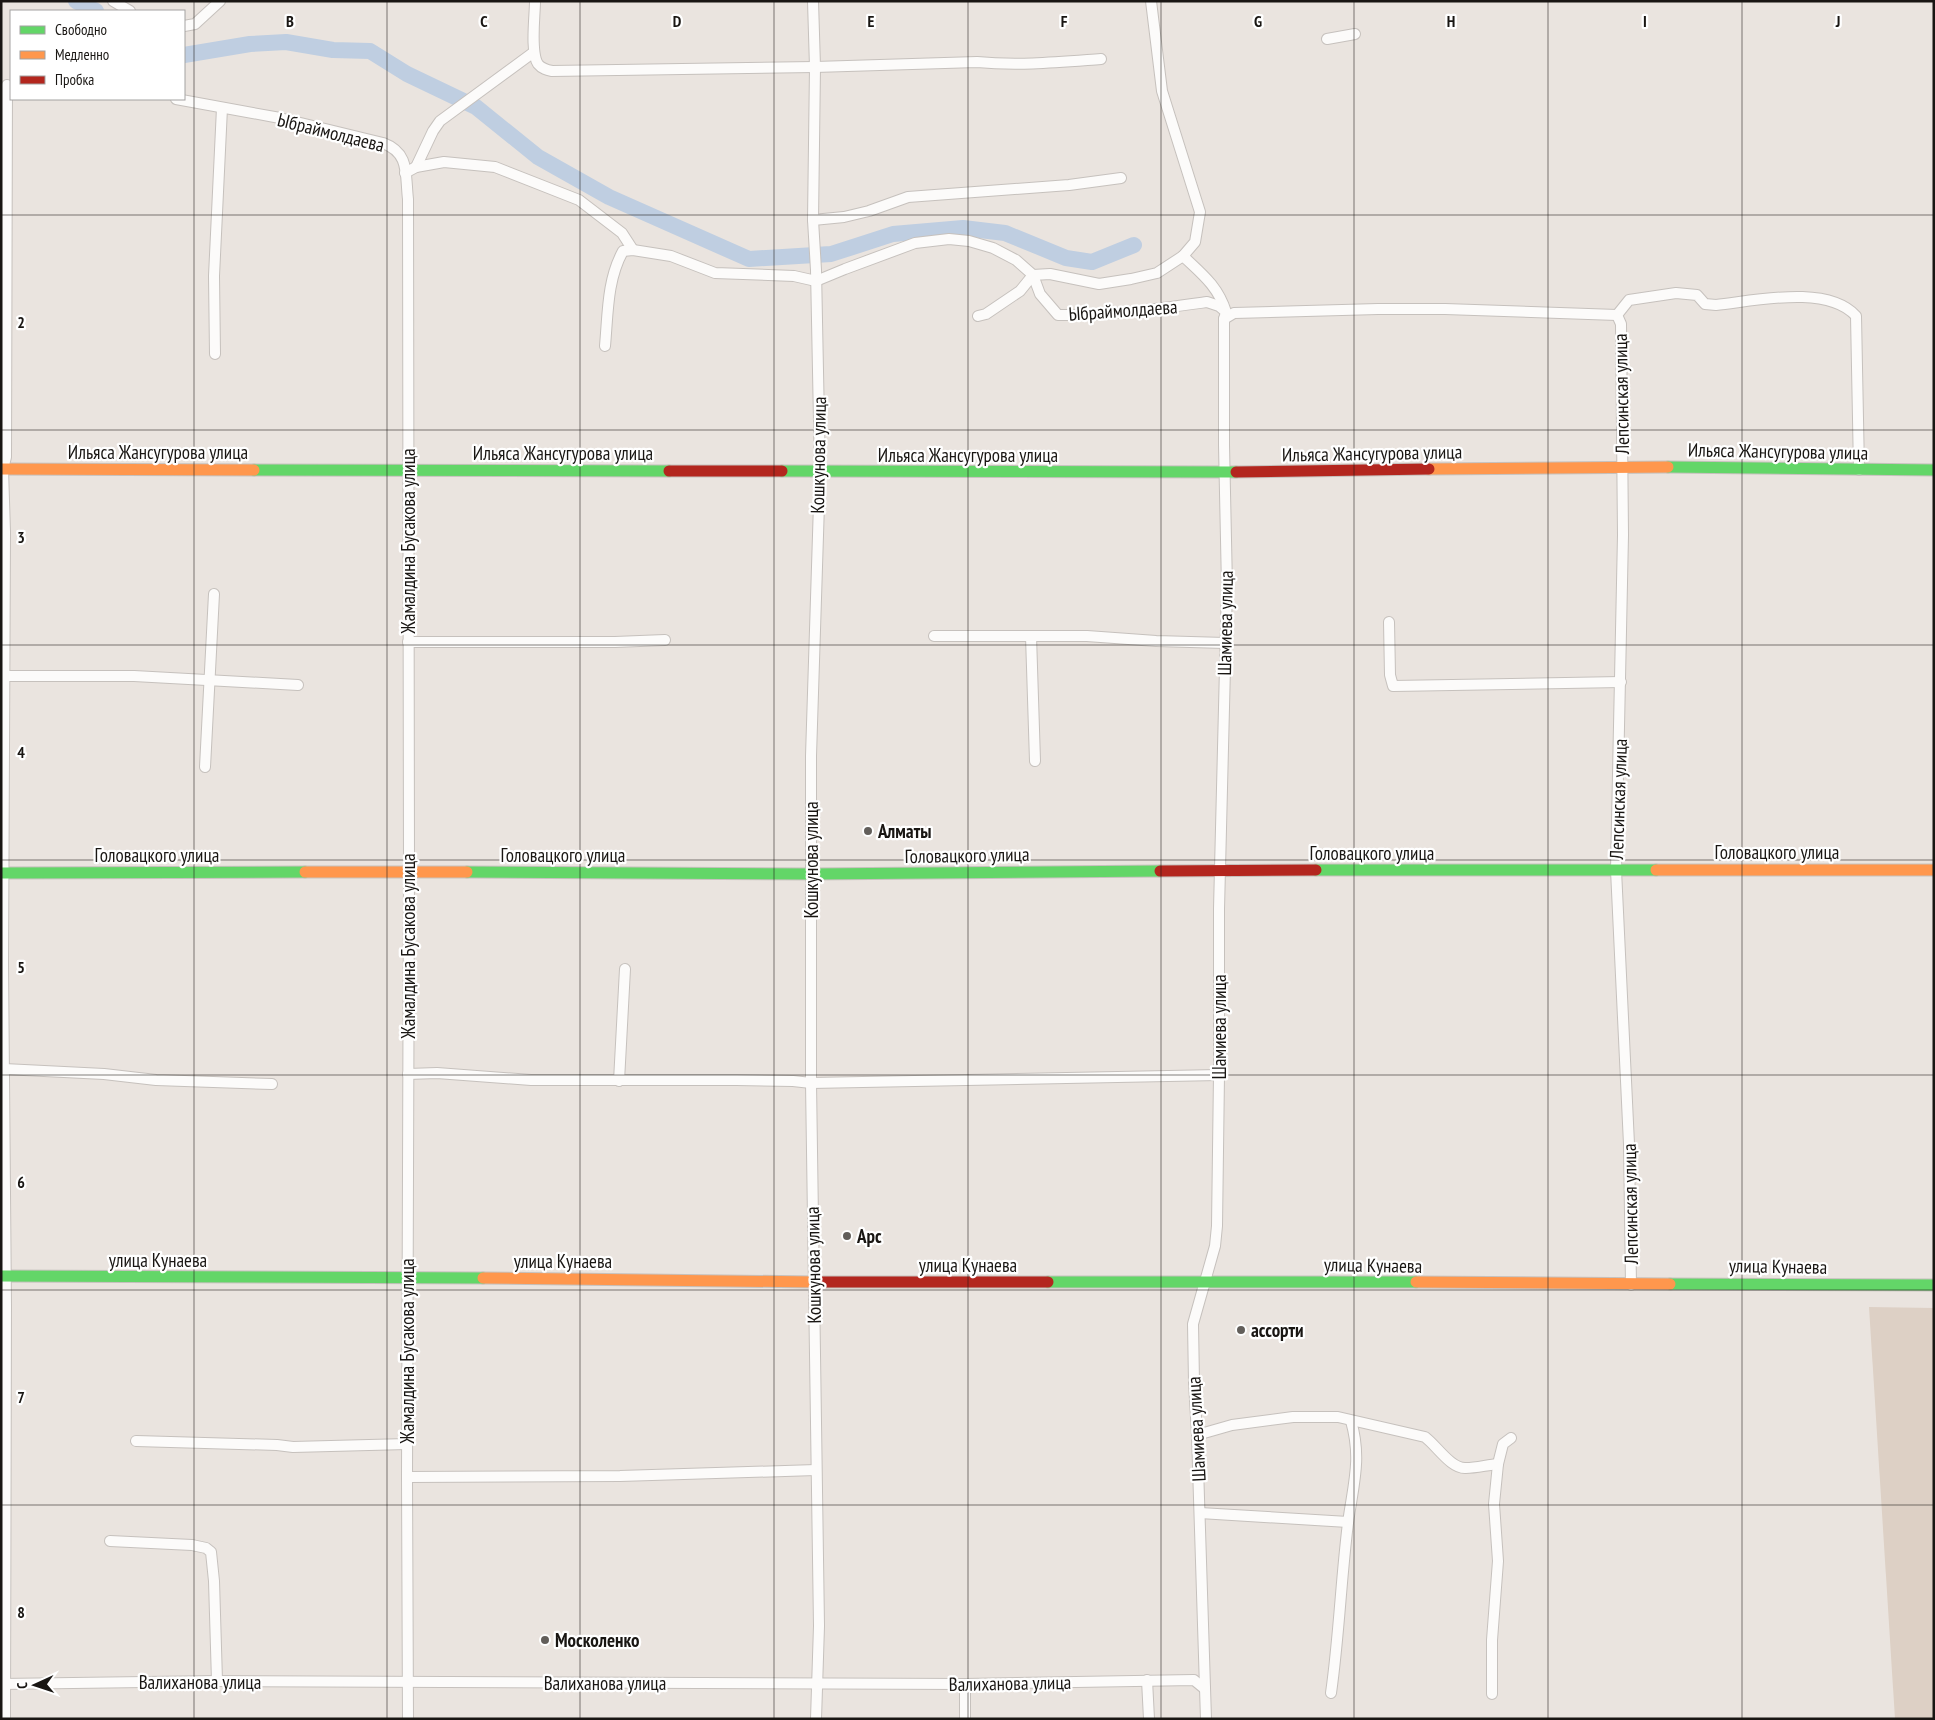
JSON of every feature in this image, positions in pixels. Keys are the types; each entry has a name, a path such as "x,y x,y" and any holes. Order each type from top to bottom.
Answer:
{"street":[{"path":"112,1 128,10"},
{"path":"185,26 195,24 220,1"},
{"path":"535,1 534,52 538,64 544,69 552,71 815,67 960,62 1041,64 1101,59"},
{"name":"Кошкунова улица","path":"813,1 815,67 814,220 820,472 811,756 811,1083 819,1626 816,1719"},
{"path":"978,316 986,314 1020,291 1033,275 1050,274 1099,284 1131,279 1157,272 1183,256 1195,242 1200,212 1162,91 1151,1"},
{"path":"1327,39 1354,34"},
{"path":"416,167 433,131 440,121 534,52"},
{"path":"5,1719 2,873 4,676 2,469 6,457 7,84"},
{"name":"Ыбраймолдаева","path":"185,100 280,118 390,146 397,150 404,161 405,173"},
{"path":"215,354 215,266 222,108"},
{"path":"405,173 416,167 444,162 495,167 579,200 622,233 632,250"},
{"name":"Жамалдина Бусакова улица","path":"405,173 408,199 408,1719"},
{"path":"814,220 844,217 869,211 908,197 1069,185 1121,178"},
{"name":"Ыбраймолдаева","path":"816,282 915,243 949,239 969,241 993,248 1016,260 1033,275 1040,294 1058,315 1128,313 1207,302 1219,306 1225,315"},
{"path":"605,346 611,278 623,251 632,250 671,256 715,273 794,276 816,282"},
{"path":"1183,256 1212,284 1222,298 1225,315 1234,313 1378,309 1537,311 1592,315 1617,314 1629,300 1676,293 1697,295 1706,304 1716,305 1816,296 1835,301 1849,308 1856,316 1859,470"},
{"name":"Лепсинская улица","path":"1617,314 1621,324 1622,467 1621,682 1616,870 1629,1144 1631,1285"},
{"name":"Шамиева улица","path":"1206,1719 1193,1324 1215,1246 1217,1226 1220,870 1224,643 1227,586 1225,315"},
{"name":"Ильяса Жансугурова улица","path":"2,469 1225,472 1622,467 1934,470"},
{"path":"204,767 214,594"},
{"path":"1389,622 1390,675 1393,686 1621,682"},
{"path":"934,636 1087,636 1224,643"},
{"path":"1031,636 1036,760"},
{"path":"408,642 615,642 665,640"},
{"path":"4,676 134,676 298,684"},
{"name":"Головацкого улица","path":"2,873 409,872 811,874 1220,870 1934,870"},
{"path":"619,1081 625,969"},
{"path":"4,1069 104,1074 156,1080 272,1084"},
{"path":"408,1074 437,1073 531,1080 746,1080 811,1083 1219,1075"},
{"name":"улица Кунаева","path":"3,1276 657,1279 814,1282 1934,1285"},
{"path":"1197,1435 1232,1425 1293,1417 1338,1417 1425,1437 1435,1444 1452,1463 1464,1468 1498,1464"},
{"path":"1332,1693 1348,1522 1357,1468 1357,1440 1351,1421"},
{"path":"1492,1694 1492,1640 1498,1561 1494,1504 1498,1464 1503,1444 1512,1438"},
{"path":"136,1441 293,1447 407,1444"},
{"path":"407,1478 620,1476 816,1470"},
{"path":"1200,1513 1348,1522"},
{"path":"110,1541 192,1545 206,1548 211,1552 214,1581 216,1681"},
{"path":"1147,1680 1149,1719"},
{"name":"Валиханова улица","path":"4,1684 216,1681 965,1684 1194,1680 1206,1689"},
{"path":"965,1684 965,1719"}],"shaded area":[{"path":"1869,1307 1934,1308 1934,1719 1895,1719"}],"waterway":[{"path":"76,1 94,10"},
{"path":"185,55 250,44 286,42 333,50 370,51 407,74 476,107 538,157 609,197 749,259 831,254 893,234 963,228 1005,233 1066,258 1092,262 1134,245"}],"traffic: fast":[{"path":"1668,467 1934,470"},
{"path":"254,470 669,471"},
{"path":"782,471 1236,472"},
{"path":"1316,870 1656,870"},
{"path":"467,872 811,874 1160,871"},
{"path":"1,873 305,872"},
{"path":"1,1276 483,1278"},
{"path":"1048,1282 1416,1282"},
{"path":"1670,1284 1934,1285"}],"traffic: slow":[{"path":"1429,469 1668,467"},
{"path":"1,469 254,470"},
{"path":"1656,870 1934,870"},
{"path":"305,872 467,872"},
{"path":"483,1278 815,1282"},
{"path":"1416,1282 1670,1284"}],"traffic: jam":[{"path":"1236,472 1429,469"},
{"path":"669,471 782,471"},
{"path":"1160,871 1316,870"},
{"path":"815,1282 1048,1282"}],"place":[{"name":"Алматы","path":"868,831"},
{"name":"Арс","path":"847,1236"},
{"name":"ассорти","path":"1241,1330"},
{"name":"Москоленко","path":"545,1640"}]}
